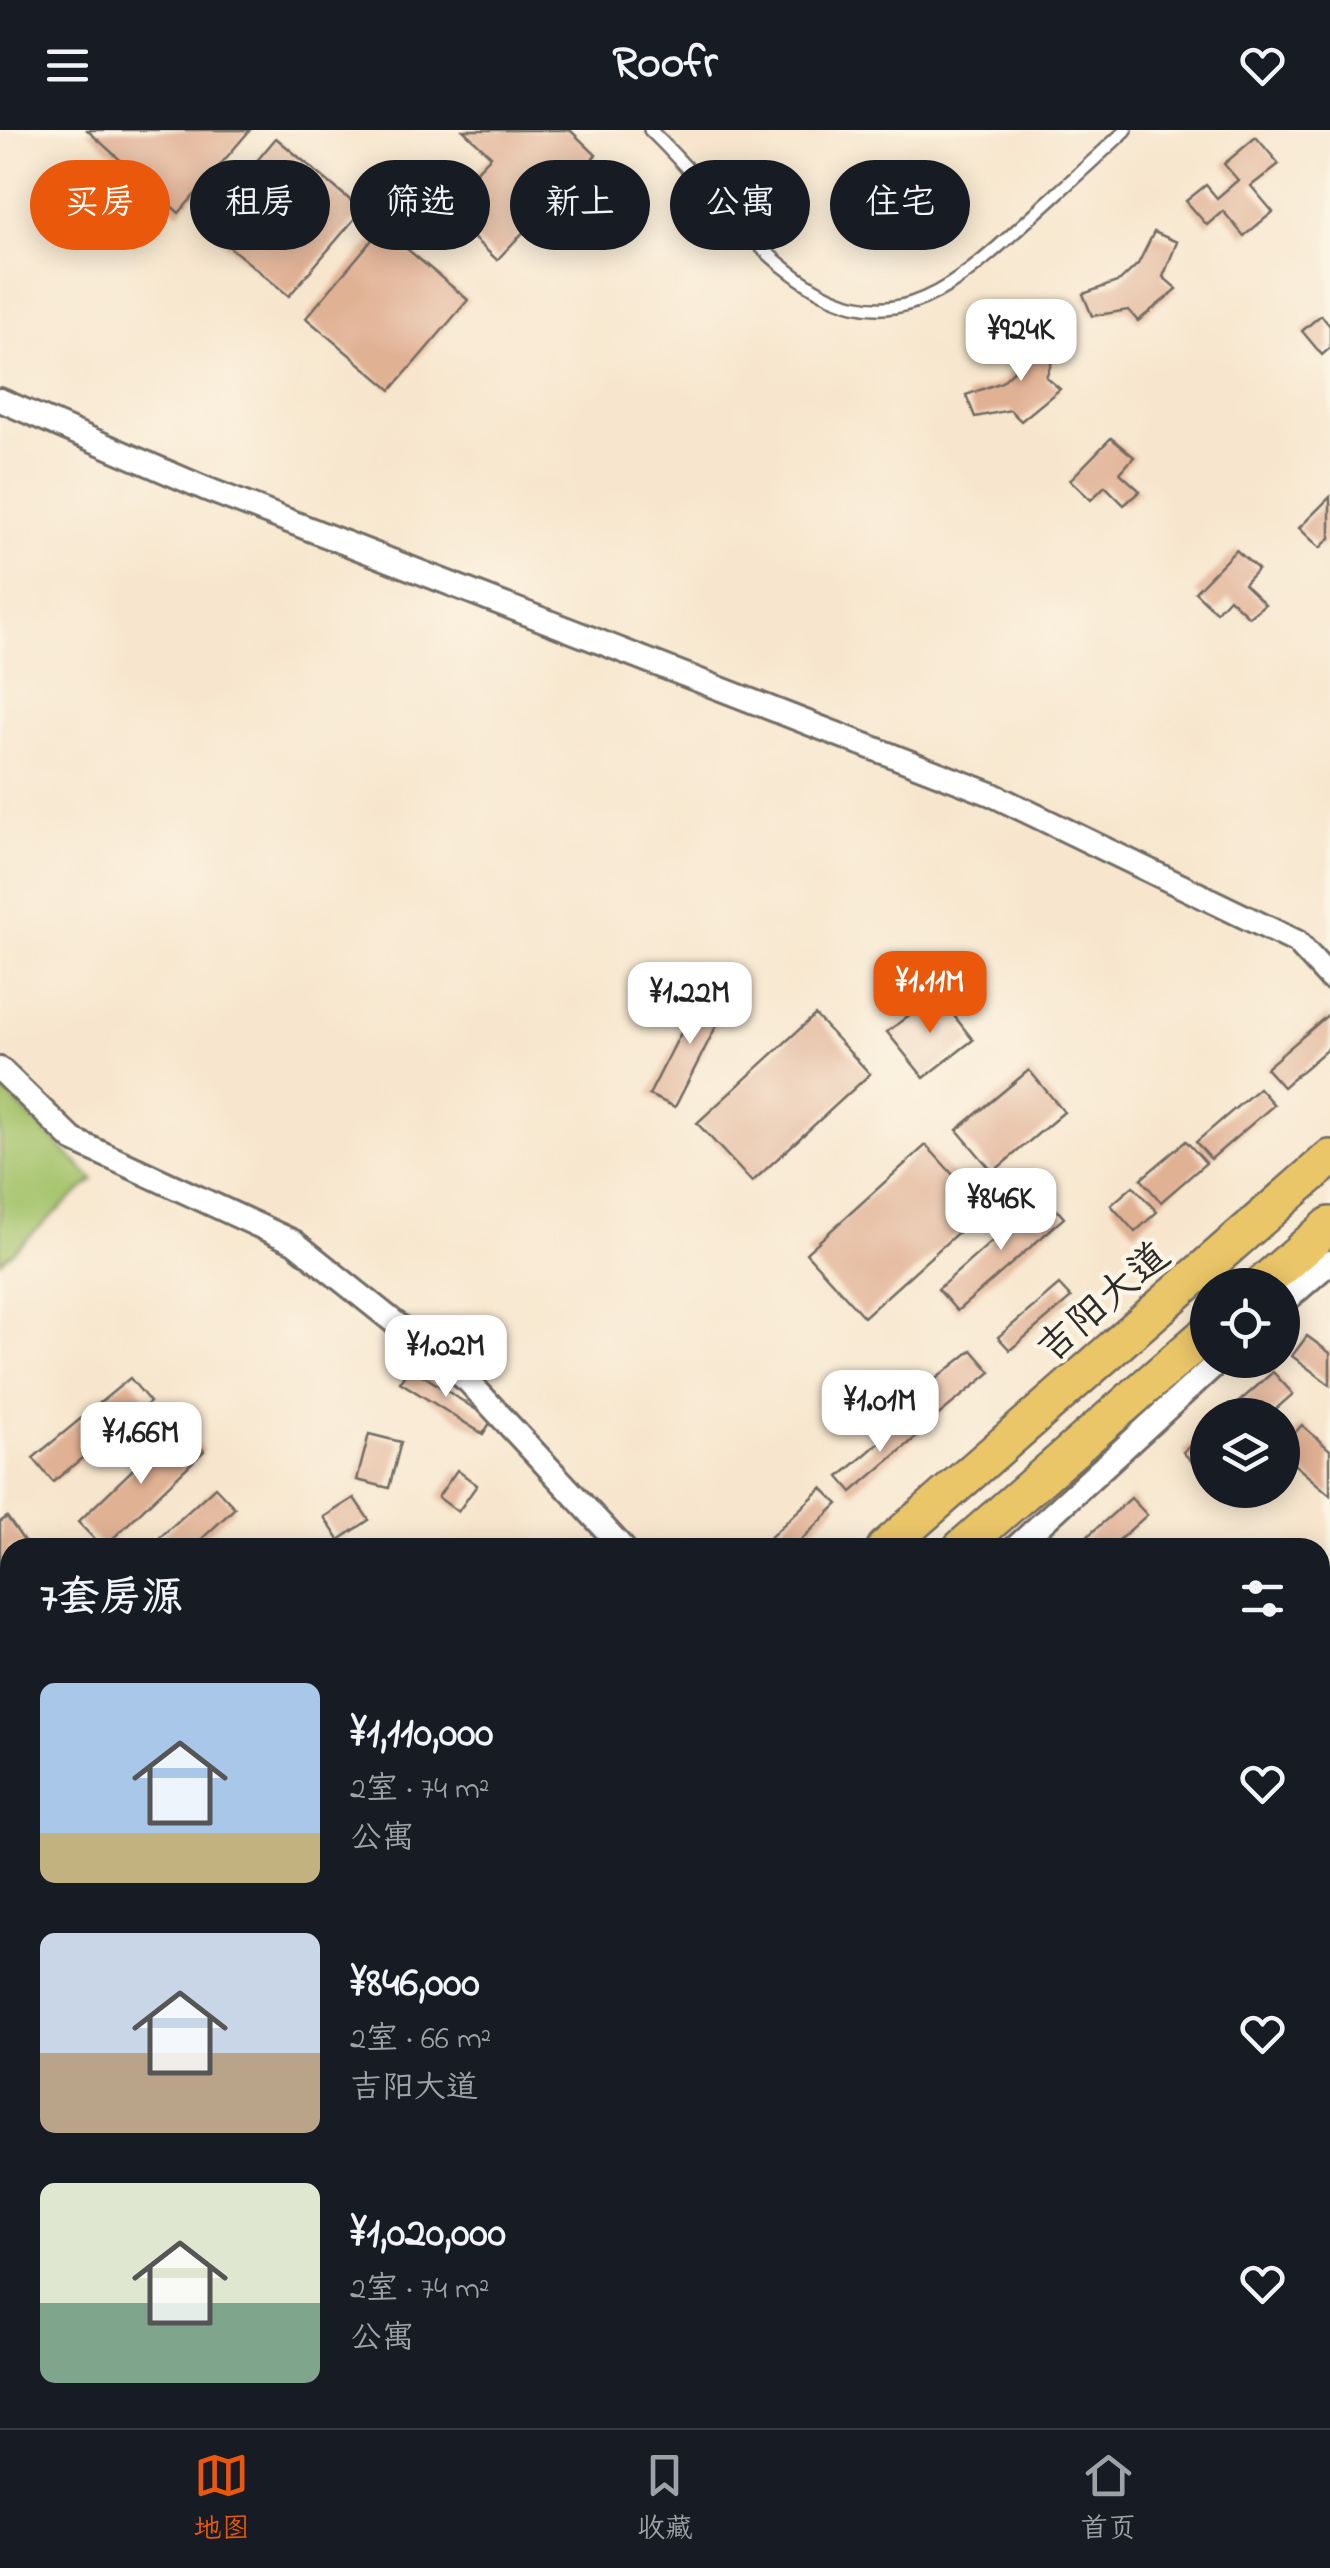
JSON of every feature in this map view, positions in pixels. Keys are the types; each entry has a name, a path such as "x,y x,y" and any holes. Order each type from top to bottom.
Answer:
{"highway":[{"name":"吉阳大道","path":"896,1538 1330,1158"},
{"path":"1281,1268 1330,1225"},
{"path":"972,1538 1190,1348"}],"street":[{"path":"0,400 204,488 991,794 1297,942 1330,978"},
{"path":"0,1069 73,1140 294,1242 469,1382 615,1538"},
{"path":"1300,1288 1330,1262"},
{"path":"1026,1538 1200,1378"}],"lane":[{"path":"650,130 786,270 826,297 865,310 913,306 964,279 1126,130"},
{"path":"660,140 671,130"}],"green space":[{"path":"0,1087 94,1180 0,1262"}],"building":[{"path":"87,130 250,130 224,160 190,160 190,200 179,213 170,205 170,160 120,160"},
{"path":"463,130 570,130 596,155 591,160 510,160 510,246 497,260 486,250 490,250 487,160 491,156"},
{"path":"1256,137 1279,164 1251,186 1273,212 1244,236 1223,211 1207,225 1186,201 1206,185 1217,198 1238,180 1224,164"},
{"path":"276,138 302,160 258,160"},
{"path":"330,183 350,200 350,224 330,248"},
{"path":"1154,232 1177,242 1163,277 1177,289 1138,321 1128,310 1092,316 1083,294 1120,281 1138,264"},
{"path":"233,250 328,250 289,296"},
{"path":"363,250 408,250 468,300 391,390 306,318"},
{"path":"1321,315 1330,326 1330,348 1322,355 1302,331"},
{"path":"1036,333 1059,343 1046,377 1060,389 1021,421 1010,410 975,417 966,395 1002,382 1020,365"},
{"path":"1111,438 1134,457 1120,473 1140,491 1124,505 1105,486 1091,500 1070,480"},
{"path":"1330,497 1330,538 1320,548 1299,528"},
{"path":"1236,550 1258,569 1244,584 1265,604 1249,617 1229,598 1216,612 1195,592"},
{"path":"705,986 730,999 675,1107 649,1095"},
{"path":"937,994 973,1040 924,1078 887,1032"},
{"path":"1330,1013 1330,1047 1283,1087 1266,1068"},
{"path":"815,1015 870,1074 752,1182 697,1123"},
{"path":"1029,1070 1064,1112 993,1172 957,1130"},
{"path":"1259,1088 1274,1105 1211,1159 1196,1142"},
{"path":"1186,1141 1206,1163 1161,1202 1141,1179"},
{"path":"926,1145 984,1209 864,1317 806,1253"},
{"path":"1133,1186 1157,1212 1135,1232 1111,1205"},
{"path":"1044,1195 1064,1218 957,1311 938,1289"},
{"path":"1059,1285 1071,1298 1010,1350 998,1337"},
{"path":"1307,1336 1330,1353 1330,1385 1300,1362 1300,1345"},
{"path":"972,1350 991,1372 936,1417 917,1394"},
{"path":"410,1367 492,1420 483,1434 400,1382"},
{"path":"130,1378 150,1402 53,1482 33,1458"},
{"path":"1266,1378 1278,1378 1293,1394 1288,1398 1243,1398"},
{"path":"908,1418 921,1433 852,1492 839,1477"},
{"path":"179,1425 204,1451 113,1538 93,1538 78,1522"},
{"path":"1300,1427 1330,1450 1330,1495 1300,1469"},
{"path":"369,1434 401,1442 389,1488 357,1480"},
{"path":"457,1470 477,1485 458,1512 438,1497"},
{"path":"215,1487 235,1508 203,1538 159,1538"},
{"path":"822,1488 838,1504 803,1538 770,1538"},
{"path":"354,1498 369,1520 338,1538 324,1517"},
{"path":"1131,1498 1147,1515 1121,1538 1085,1538"},
{"path":"7,1517 22,1538 0,1538 0,1522"}]}
